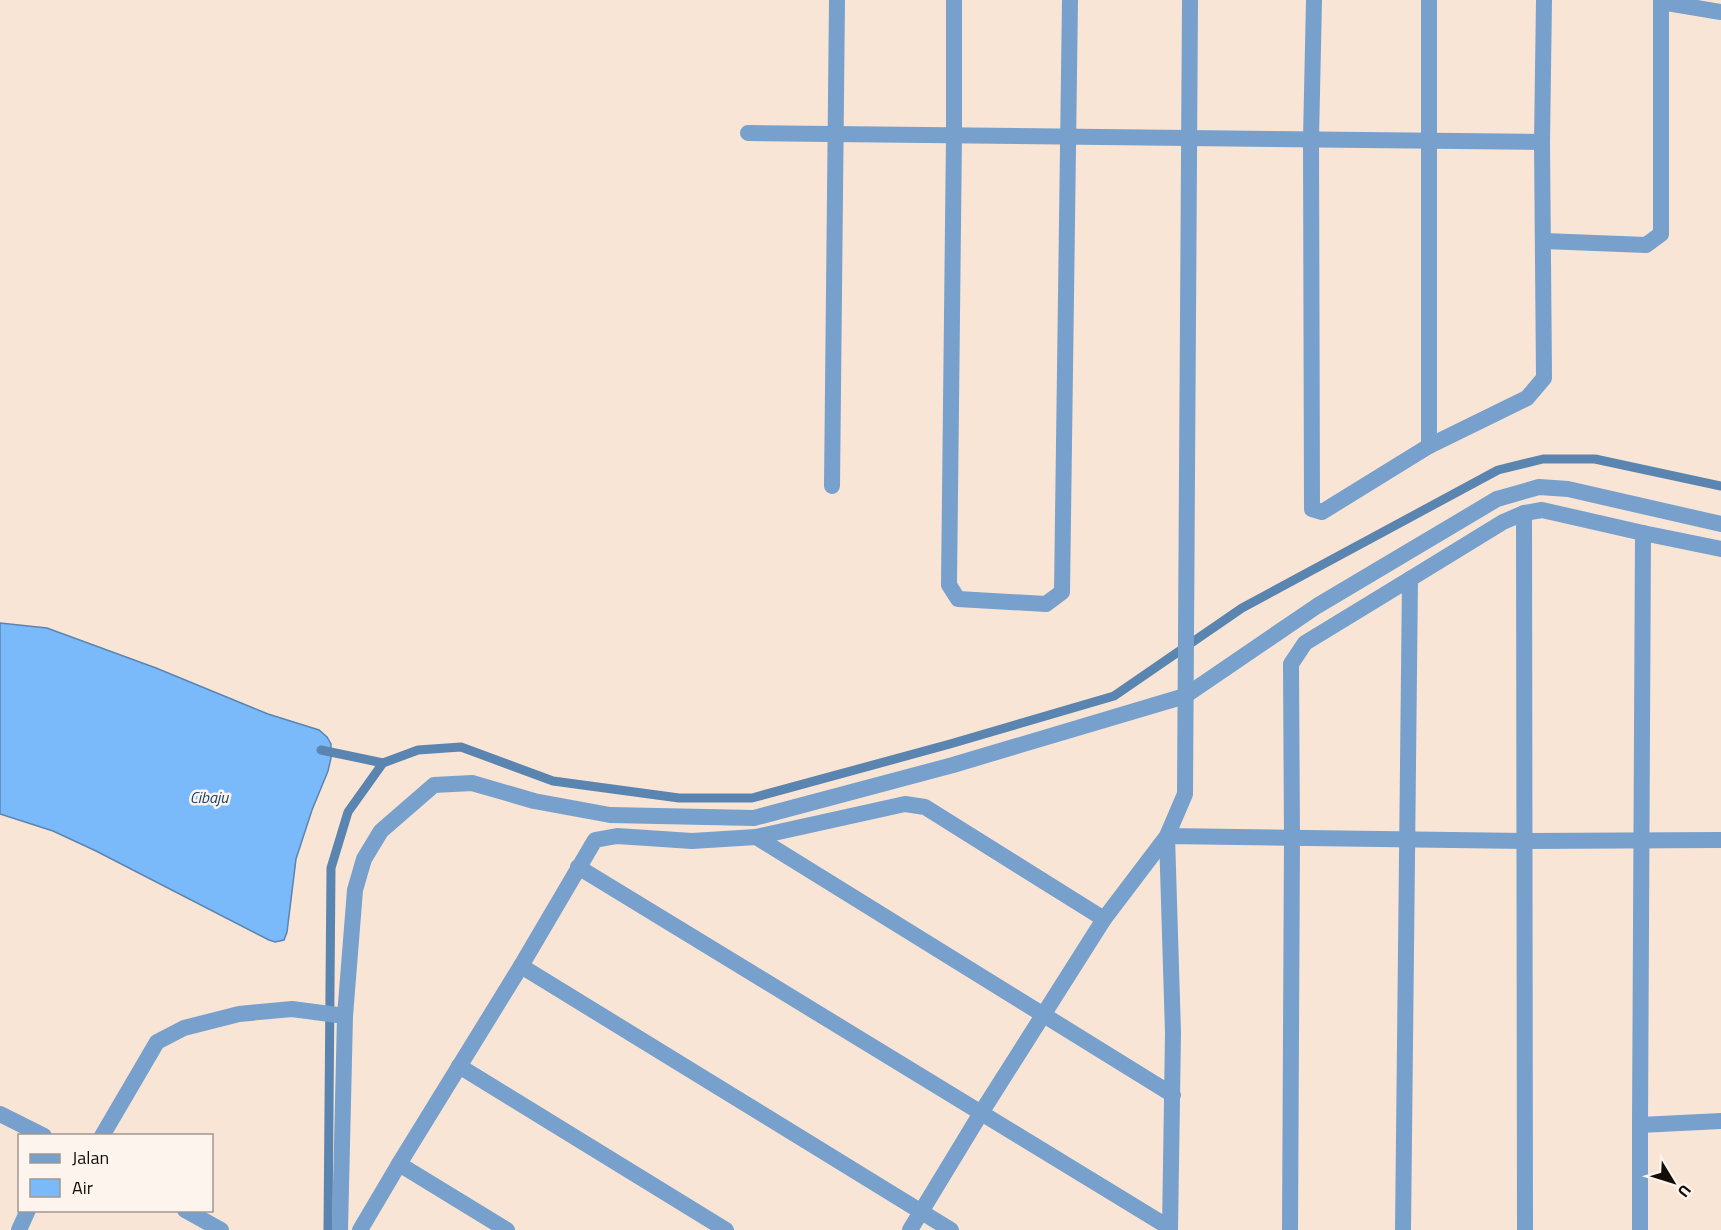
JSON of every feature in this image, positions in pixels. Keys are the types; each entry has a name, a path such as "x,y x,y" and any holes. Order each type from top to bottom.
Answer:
{"street":[{"path":"832,486 837,0"},
{"path":"954,0 949,585 958,599 1046,604 1062,592 1070,0"},
{"path":"910,1230 1104,919 1167,836 1185,794 1190,0"},
{"path":"1314,0 1311,140 1311,509 1322,512 1429,446 1527,398 1544,378 1542,142 1544,0"},
{"path":"1429,0 1429,446"},
{"path":"1544,241 1646,244 1661,234 1661,1 1721,12"},
{"path":"748,133 1542,142"},
{"path":"340,1230 345,1016 355,890 364,859 381,831 434,785 472,783 534,801 610,815 754,818 953,765 1185,696 1317,606 1497,499 1539,487 1568,489 1721,524"},
{"path":"1290,1230 1291,664 1305,643 1503,522 1524,513 1542,510 1721,549"},
{"path":"1524,513 1525,1230"},
{"path":"1640,1230 1643,533"},
{"path":"1403,1230 1410,579"},
{"path":"360,1230 595,840 617,836 692,841 756,837 905,804 925,807 1104,919"},
{"path":"1167,836 1525,841 1721,840"},
{"path":"1167,836 1173,1033 1170,1229"},
{"path":"756,837 1173,1095"},
{"path":"578,867 1170,1229"},
{"path":"521,966 951,1230"},
{"path":"103,1134 157,1042 184,1028 239,1014 292,1009 345,1016"},
{"path":"459,1066 726,1230"},
{"path":"0,1114 40,1134"},
{"path":"1640,1125 1721,1121"},
{"path":"399,1164 507,1230"},
{"path":"19,1230 27,1212"},
{"path":"189,1212 221,1230"}],"water":[{"name":"Cibaju","path":"0,623 47,628 156,668 268,714 319,730 327,737 331,744 331,758 296,859 284,940 275,942 269,940 96,851 53,831 0,814"}],"waterway":[{"path":"328,1230 331,868 348,812 383,763 418,750 461,747 553,781 679,798 752,798 1114,696 1242,608 1498,470 1543,459 1595,459 1721,486"},
{"path":"321,750 383,763"}]}
